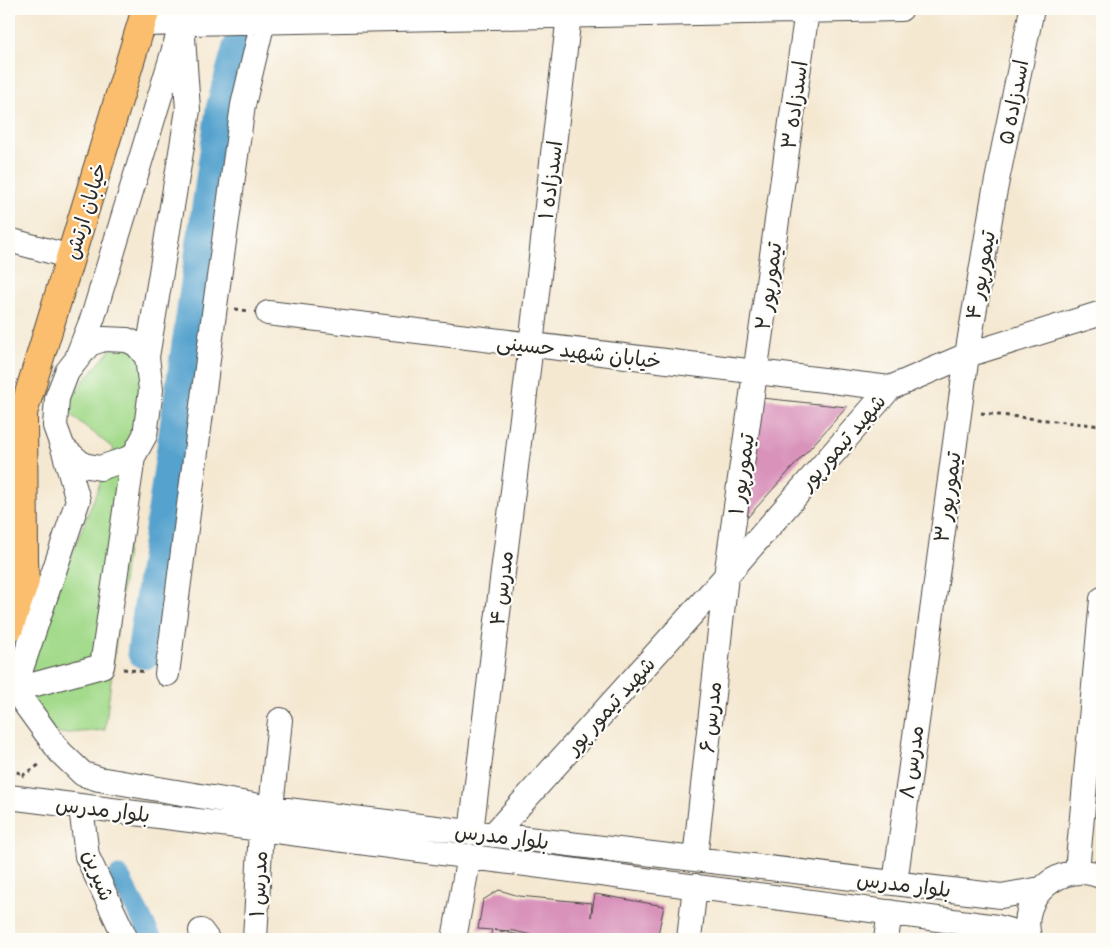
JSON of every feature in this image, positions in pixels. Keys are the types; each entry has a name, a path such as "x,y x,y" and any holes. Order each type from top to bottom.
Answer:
{"main road":[{"name":"خیابان ارتش","path":"9,628 25,581 21,413 71,257 144,16"},
{"path":"9,536 15,540 24,560"}],"street":[{"path":"144,16 182,23 901,9"},
{"name":"اسدزاده ۵","path":"994,196 1032,9"},
{"name":"اسدزاده ۳","path":"781,200 807,11"},
{"name":"اسدزاده ۱","path":"531,345 569,15"},
{"path":"167,674 214,306 243,105 263,22"},
{"path":"11,686 102,666 133,457 144,435 150,399 151,390 147,357 188,110 182,23"},
{"path":"76,360 93,317 182,23"},
{"name":"تیمورپور ۴","path":"966,355 994,196"},
{"name":"تیمورپور ۲","path":"756,372 781,200"},
{"path":"9,240 71,257"},
{"name":"خیابان شهید حسینی","path":"268,313 890,388"},
{"name":"شهید تیمورپور","path":"726,576 890,388 966,355 1102,313"},
{"path":"11,686 78,500 55,426 58,398 68,372 89,344 104,339 127,340 136,344 147,357"},
{"name":"مدرس ۴","path":"482,833 531,345"},
{"name":"تیمورپور ۳","path":"928,640 966,355"},
{"name":"تیمورپور ۱","path":"726,576 756,372"},
{"path":"21,413 58,398"},
{"path":"63,448 83,465 100,468 133,457"},
{"name":"شهید تیمور پور","path":"482,833 726,576"},
{"name":"مدرس ۶","path":"695,859 726,576"},
{"path":"1077,871 1102,598"},
{"name":"مدرس ۸","path":"895,883 928,640"},
{"name":"بلوار مدرس","path":"11,686 60,752 83,774 100,779 271,808 1001,896 1041,889"},
{"path":"271,808 280,720"},
{"name":"بلوار مدرس","path":"13,789 81,807 261,828 890,912 997,927 1030,938"},
{"name":"شیرین","path":"81,807 87,856 126,939"},
{"name":"مدرس ۱","path":"255,939 261,828"},
{"path":"454,939 469,856"},
{"path":"1030,938 1029,911 1041,889 1058,877 1077,871 1095,873 1102,877"},
{"path":"689,939 695,886"},
{"path":"886,939 890,912"}],"path":[{"path":"214,306 268,313"},
{"path":"959,410 1102,426"},
{"path":"102,666 167,674"},
{"path":"13,789 24,774 60,752"},
{"path":"9,770 24,774"}],"green space":[{"path":"124,334 153,335 105,730 57,734 21,687 48,613 114,449 61,407"}],"building":[{"path":"762,398 847,407 747,518"},
{"path":"499,890 519,896 592,903 591,917 595,894 664,906 657,939 545,939 514,931 494,930 542,939 490,939 492,930 478,929 483,900"}],"waterway":[{"path":"145,651 224,107 240,49"},
{"path":"119,876 152,939"}]}
